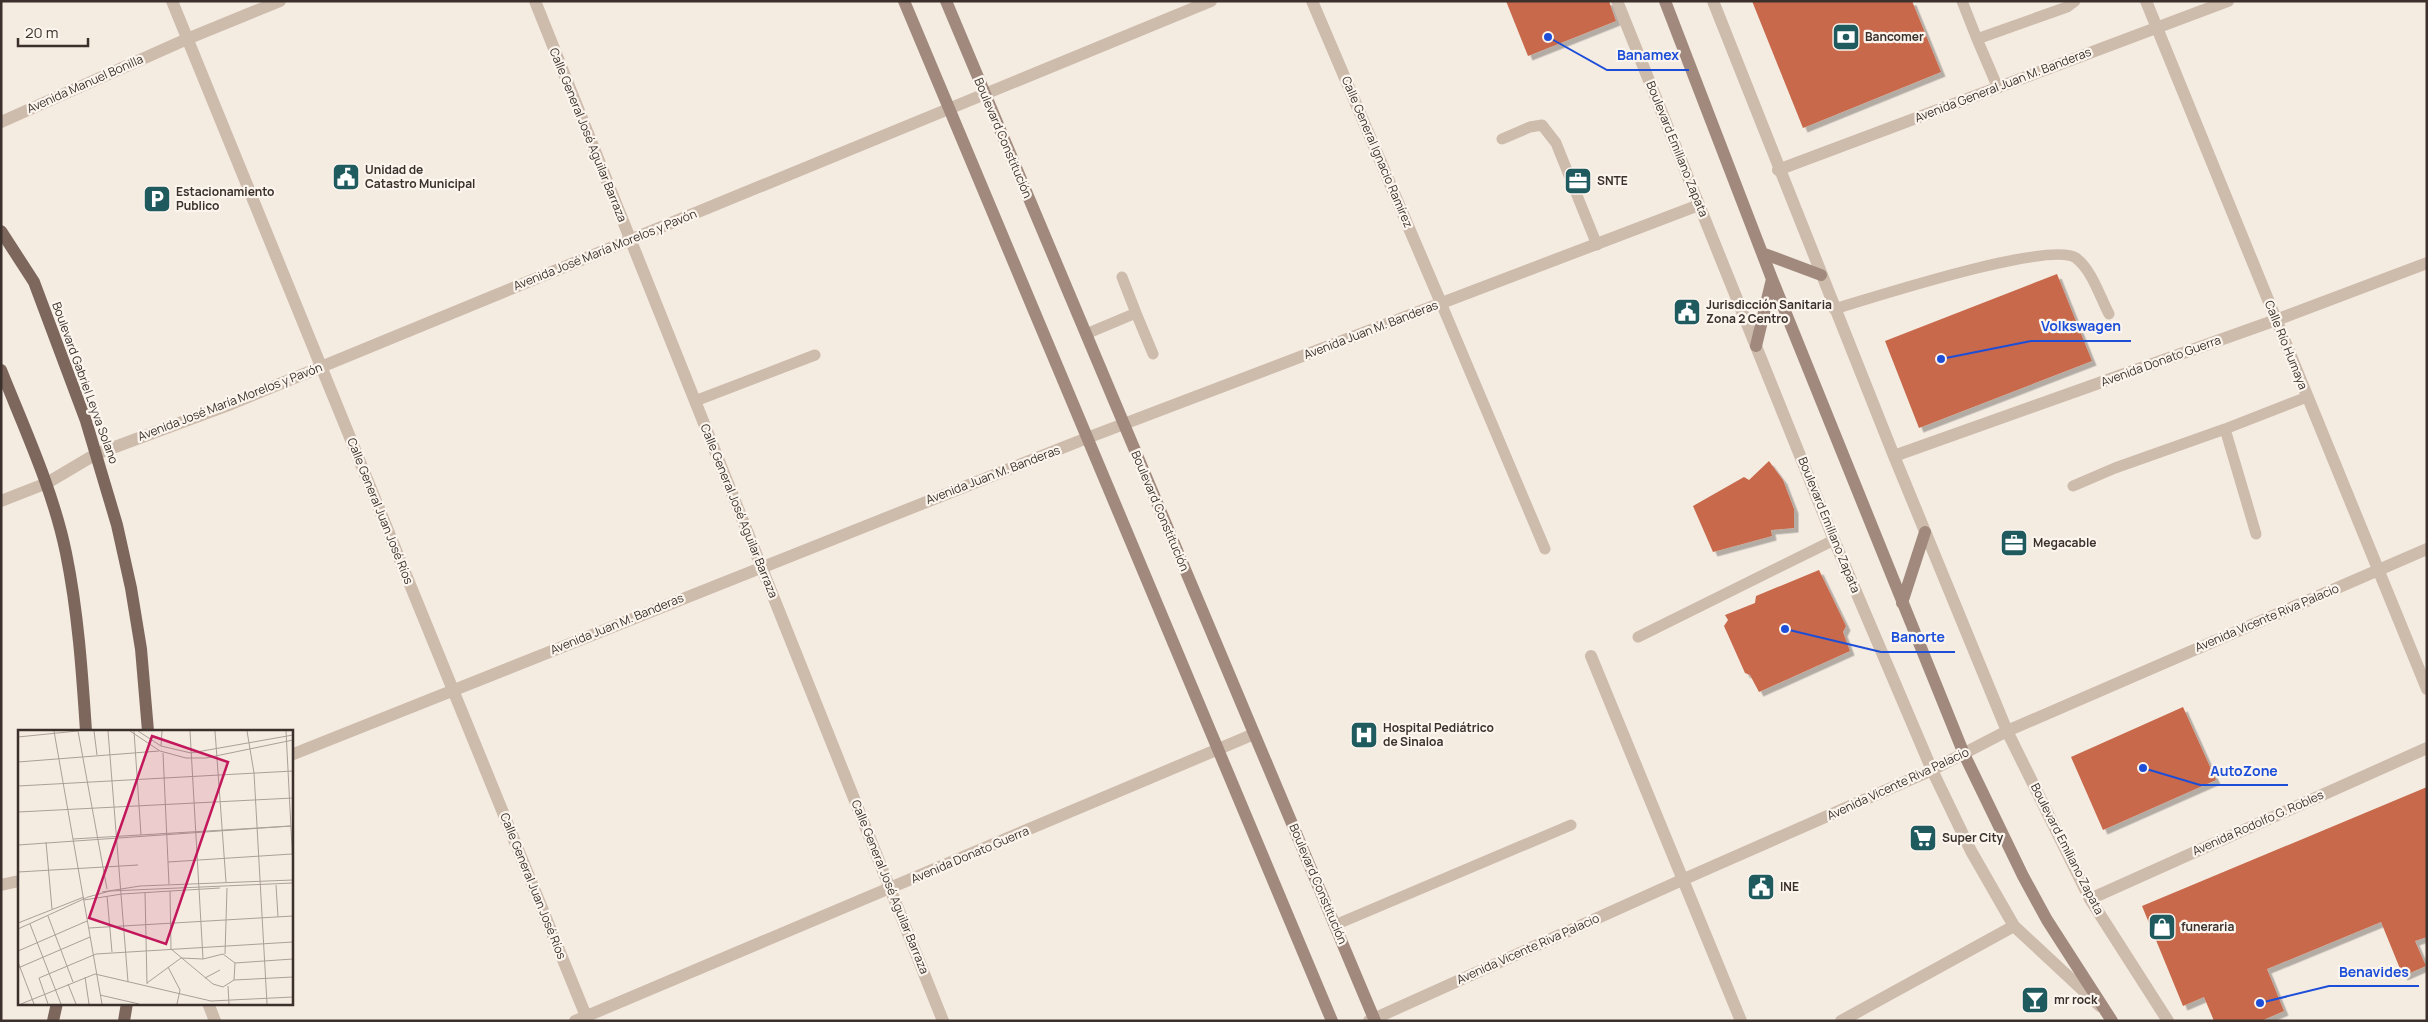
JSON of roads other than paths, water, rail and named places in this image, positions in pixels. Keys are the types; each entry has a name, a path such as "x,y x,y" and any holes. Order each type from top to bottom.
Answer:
{"main road":[{"name":"Boulevard Gabriel Leyva Solano","path":"1,231 34,282 86,421 117,525 131,588 141,649 148,730"},
{"path":"1,370 46,483 66,552 81,653 86,730"},
{"path":"52,1021 57,1004"},
{"path":"124,1021 127,1004"}],"street":[{"name":"Calle General Juan José Ríos","path":"172,1 452,690 583,1019"},
{"name":"Avenida Manuel Bonilla","path":"1,122 188,39 280,1"},
{"name":"Calle General José Aguilar Barraza","path":"534,1 943,1021"},
{"path":"904,1 1332,1021"},
{"name":"Boulevard Constitución","path":"946,1 1335,925 1373,1020"},
{"name":"Avenida José María Morelos y Pavón","path":"1,501 46,483 96,454 231,404 1211,1"},
{"name":"Calle General Ignacio Ramírez","path":"1312,1 1442,303"},
{"name":"Boulevard Emiliano Zapata","path":"1617,1 1834,540 1932,770 1971,851 2014,926 2103,1009"},
{"name":"Boulevard Emiliano Zapata","path":"1665,1 1772,279 1964,754 2023,876 2047,920 2112,1021"},
{"name":"Boulevard Emiliano Zapata","path":"1713,1 1778,170 2007,731 2090,899 2168,1021"},
{"name":"Calle Río Humaya","path":"2146,1 2427,689"},
{"name":"Avenida General Juan M. Banderas","path":"1778,170 2228,1"},
{"name":"Avenida Juan M. Banderas","path":"292,755 1087,438 1699,205"},
{"path":"1762,253 1821,275"},
{"name":"Avenida Donato Guerra","path":"1894,456 2276,320 2427,263"},
{"path":"1756,346 1772,279"},
{"path":"1902,603 1925,532"},
{"name":"Avenida Vicente Riva Palacio","path":"1373,1020 1682,880 1932,770 2007,731 2427,549"},
{"path":"1591,656 1741,1021"},
{"name":"Avenida Donato Guerra","path":"583,1019 1254,734"},
{"name":"Avenida Rodolfo G. Robles","path":"2090,899 2427,748"},
{"path":"1,886 18,881"},
{"path":"1841,1021 2014,926"},
{"path":"208,1004 214,1021"}],"lane":[{"path":"1962,1 1998,88"},
{"path":"1978,39 2067,7 2075,1"},
{"path":"1502,139 1536,126 1542,125 1549,131 1556,143 1597,245"},
{"path":"1834,309 1946,276 2036,255 2063,254 2074,257 2084,266 2109,314"},
{"path":"1122,277 1153,354"},
{"path":"1442,303 1544,549"},
{"path":"1086,334 1136,313"},
{"path":"695,401 815,355"},
{"path":"2073,486 2115,468 2225,429 2307,397"},
{"path":"2225,429 2256,534"},
{"path":"1638,637 1834,540"},
{"path":"1335,925 1571,825"}],"place":[{"name":"Banamex","path":"1548,37"},
{"name":"Bancomer","path":"1846,37"},
{"name":"Unidad de Catastro Municipal","path":"346,177"},
{"name":"SNTE","path":"1578,181"},
{"name":"Estacionamiento Publico","path":"157,199"},
{"name":"Jurisdicción Sanitaria Zona 2 Centro","path":"1687,312"},
{"name":"Volkswagen","path":"1941,359"},
{"name":"Megacable","path":"2014,543"},
{"name":"Banorte","path":"1785,629"},
{"name":"Hospital Pediátrico de Sinaloa","path":"1364,735"},
{"name":"AutoZone","path":"2143,768"},
{"name":"Super City","path":"1923,838"},
{"name":"INE","path":"1761,887"},
{"name":"funeraria","path":"2162,927"},
{"name":"mr rock","path":"2035,1000"},
{"name":"Benavides","path":"2260,1003"}]}
